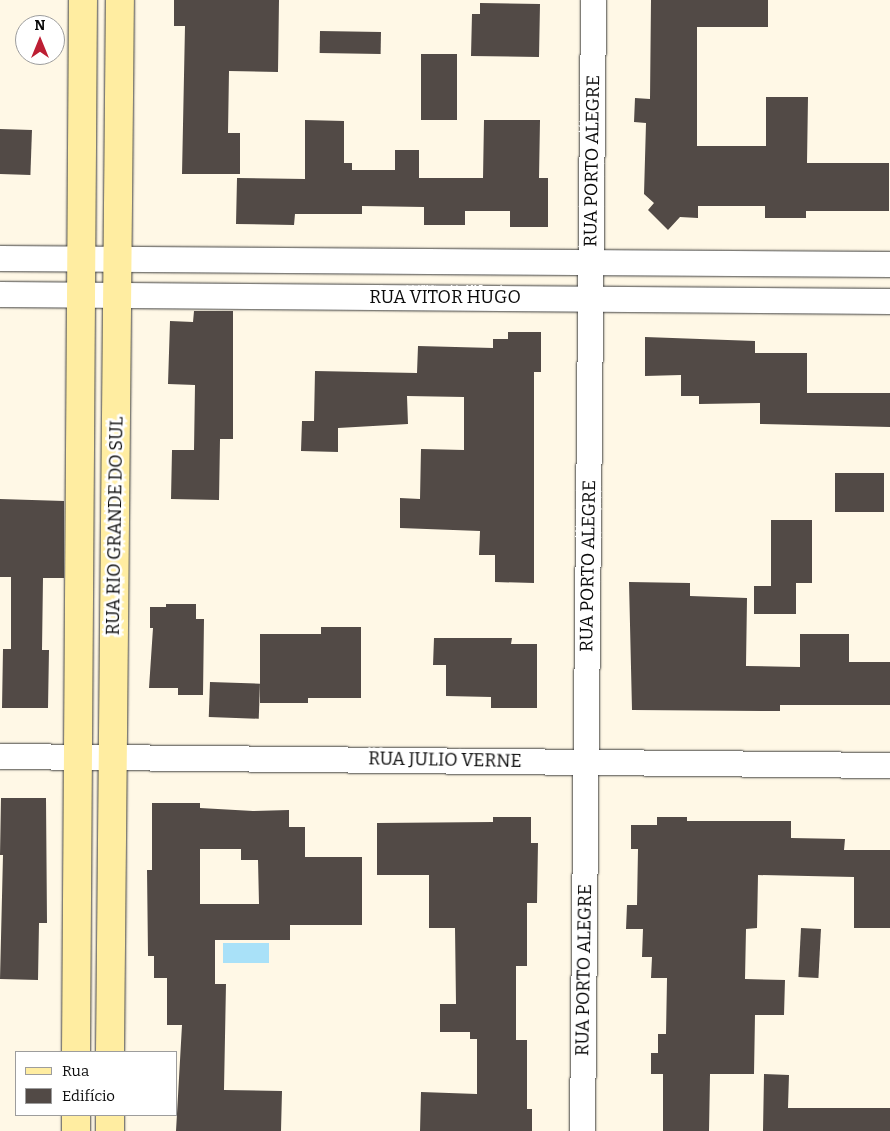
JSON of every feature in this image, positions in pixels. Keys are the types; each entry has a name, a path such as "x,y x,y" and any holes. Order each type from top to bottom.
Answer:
{"street":[{"name":"RUA RIO GRANDE DO SUL","path":"76,1051 83,0"},
{"name":"RUA RIO GRANDE DO SUL","path":"110,1051 120,0"},
{"name":"RUA PORTO ALEGRE","path":"582,1131 593,0"},
{"name":"RUA VITOR HUGO","path":"0,258 890,264"},
{"name":"RUA VITOR HUGO","path":"0,294 890,301"},
{"name":"RUA JULIO VERNE","path":"0,756 890,765"},
{"path":"76,1116 76,1131"},
{"path":"110,1116 110,1131"}],"water":[{"path":"223,943 269,943 269,963 223,963"}],"building":[{"path":"174,0 279,0 278,72 229,71 228,133 240,133 240,174 182,174 185,26 174,26"},
{"path":"651,0 768,0 768,27 697,27 697,146 766,146 766,97 808,97 807,163 889,163 889,211 806,211 806,218 765,218 765,206 698,206 698,218 680,217 668,230 648,210 654,203 644,194 646,123 634,122 635,98 650,99"},
{"path":"480,3 540,4 539,57 471,56 472,14 480,14"},
{"path":"320,31 381,32 381,54 320,53"},
{"path":"421,54 457,54 457,120 421,120"},
{"path":"305,120 344,121 344,163 352,163 352,170 395,170 395,150 419,150 419,178 483,178 484,120 540,120 539,178 548,178 548,227 510,227 510,211 465,211 465,225 424,225 424,207 362,206 362,214 295,214 294,225 236,224 237,178 305,179"},
{"path":"0,129 32,130 30,175 0,174"},
{"path":"194,311 233,311 233,439 220,439 219,500 171,499 172,450 194,450 195,385 168,384 170,321 193,322"},
{"path":"508,332 541,332 541,372 534,372 534,583 495,582 495,555 479,555 480,531 400,528 400,498 420,499 421,449 464,450 464,397 407,396 408,424 338,428 338,452 301,451 302,421 314,421 315,371 417,373 418,346 493,348 493,339 508,339"},
{"path":"645,337 755,341 755,353 807,353 807,393 890,393 890,427 760,424 760,403 699,404 699,396 681,396 681,375 645,376"},
{"path":"835,473 884,473 884,512 835,512"},
{"path":"0,499 64,501 64,578 43,578 42,650 49,650 48,708 2,708 3,649 11,649 11,577 0,577"},
{"path":"771,520 812,520 812,583 796,583 796,614 754,614 754,586 771,586"},
{"path":"629,582 690,583 690,596 747,598 746,666 800,667 800,634 849,634 849,662 890,662 890,705 780,705 780,711 632,710"},
{"path":"166,604 196,604 196,619 204,619 203,695 178,695 178,688 149,688 153,628 150,628 150,607 166,607"},
{"path":"321,627 361,627 361,698 308,698 308,703 260,703 260,634 321,634"},
{"path":"434,638 512,638 511,644 537,644 537,708 491,708 491,697 446,696 446,665 433,665"},
{"path":"210,682 260,684 259,719 209,717"},
{"path":"1,798 46,798 47,923 39,923 38,980 0,979 3,855 0,855"},
{"path":"152,803 200,803 200,808 253,811 289,810 289,827 305,827 305,857 362,857 362,925 290,925 290,940 215,940 215,984 226,984 224,1090 282,1091 281,1131 176,1131 182,1025 167,1025 167,978 154,978 154,956 148,956 147,870 152,870","holes":["200,849 241,849 241,860 258,860 259,904 200,904"]},
{"path":"493,817 531,817 531,843 538,843 537,903 527,903 527,966 516,966 516,1040 527,1040 527,1109 532,1109 532,1131 420,1131 421,1092 477,1094 477,1039 470,1039 470,1032 440,1032 440,1004 456,1004 455,928 429,928 429,875 377,875 377,823 493,822"},
{"path":"657,817 687,817 687,821 791,821 791,838 845,839 844,850 890,850 890,928 854,928 854,877 758,875 757,928 746,929 745,979 785,980 784,1015 755,1015 754,1074 710,1074 709,1131 663,1131 663,1074 651,1074 651,1053 658,1053 658,1034 666,1034 667,978 651,978 652,957 642,957 643,929 626,929 627,905 637,905 638,849 631,849 631,825 657,825"},
{"path":"801,928 821,929 818,978 798,977"},
{"path":"764,1074 789,1075 788,1108 890,1108 890,1131 763,1131"}]}
